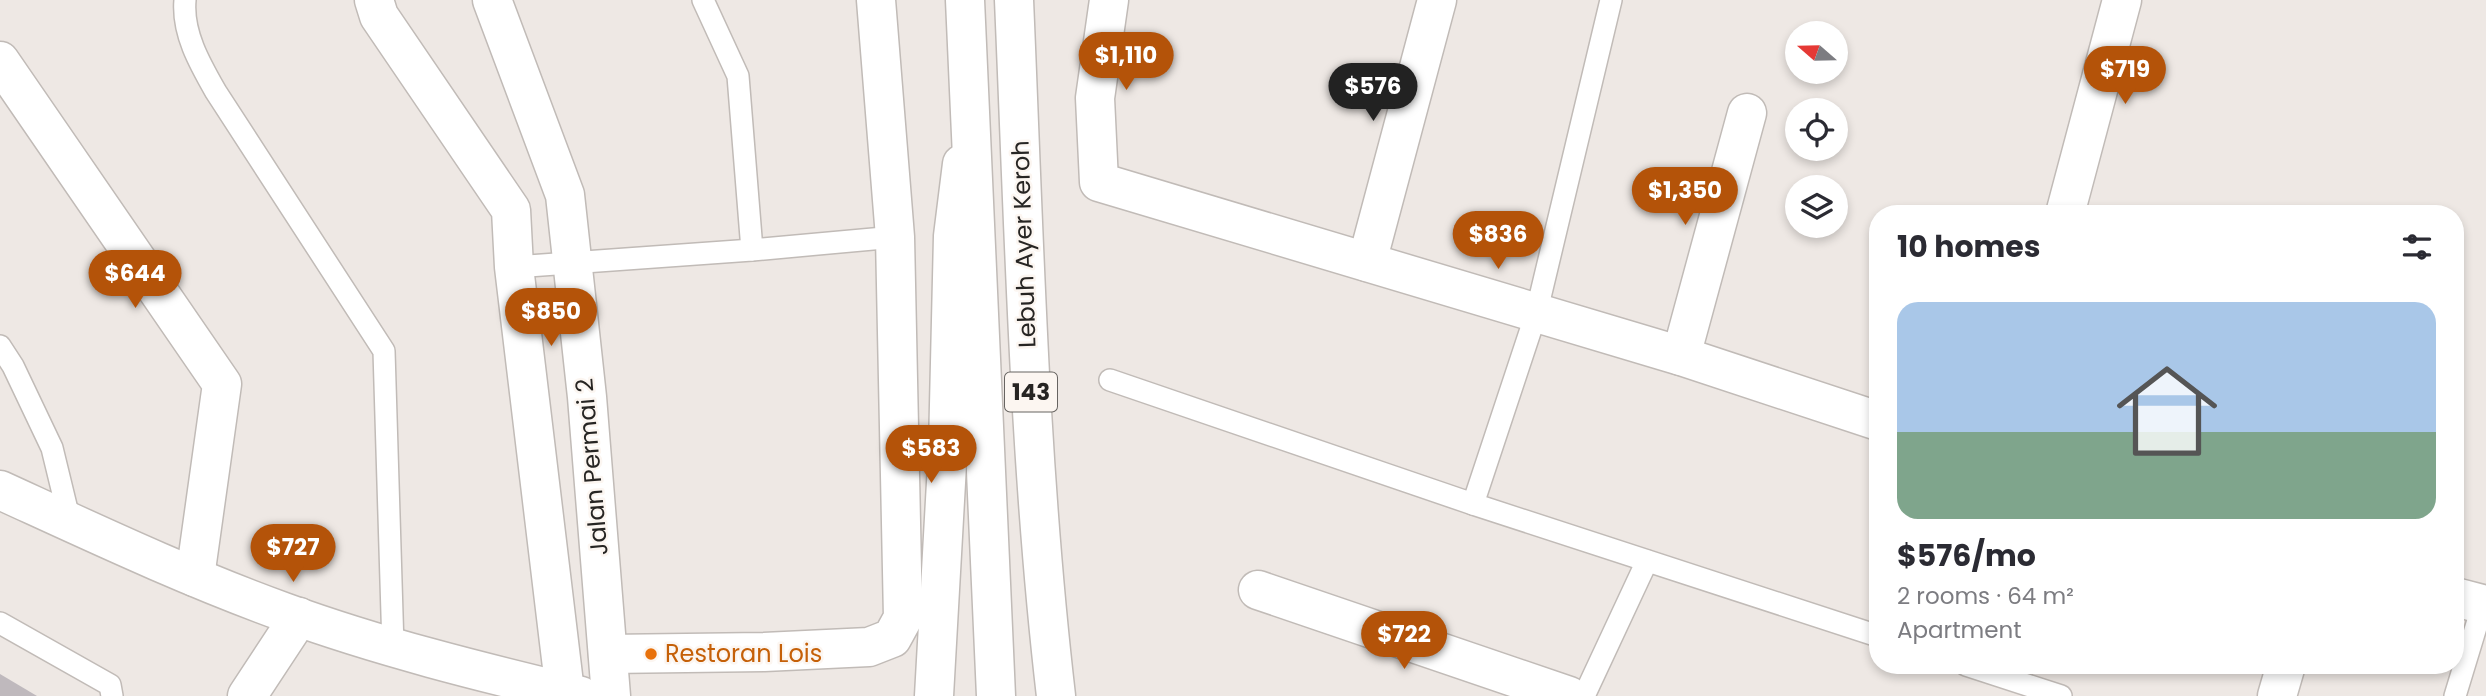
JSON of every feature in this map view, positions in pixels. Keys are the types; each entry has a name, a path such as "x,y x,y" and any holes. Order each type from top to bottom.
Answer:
{"main road":[{"path":"0,490 195,577 299,617 393,647 573,694 514,267 511,210 379,16 374,0"},
{"name":"Jalan Permai 2","path":"492,0 565,195 587,397 611,696"},
{"path":"608,654 764,652 869,647 892,638 903,618 895,237 876,0"},
{"name":"Lebuh Ayer Keroh","path":"965,0 996,696"},
{"name":"Lebuh Ayer Keroh","path":"1014,0 1029,359 1045,603 1056,696"},
{"path":"1108,0 1095,98 1099,182 1681,356 1869,418"},
{"path":"1367,262 1437,0"},
{"path":"2067,205 2122,0"},
{"path":"0,61 222,384 195,577"},
{"path":"931,685 948,447 953,236 970,96"},
{"path":"1681,356 1746,113"},
{"path":"1258,590 1569,696"},
{"path":"247,696 299,617"},
{"path":"2277,696 2283,674"}],"lane":[{"path":"185,0 183,16 197,58 216,92 384,351 393,647"},
{"path":"704,0 738,76 752,250"},
{"path":"1473,504 1536,314 1611,0"},
{"path":"514,267 895,237"},
{"path":"0,346 13,366 52,448 71,522"},
{"path":"1110,380 1473,504 1869,633"},
{"path":"1584,696 1647,561"},
{"path":"2464,654 2475,602"},
{"path":"0,623 110,685 111,696"},
{"path":"1994,674 2061,696"},
{"path":"2455,696 2460,674"}],"building":[{"path":"0,674 37,696 0,696"}],"place":[{"name":"Restoran Lois","path":"651,654"}]}
